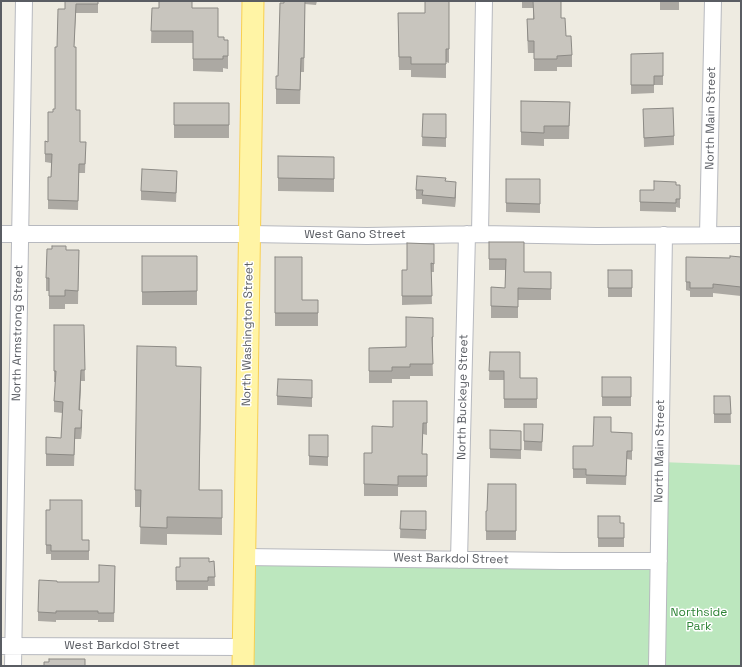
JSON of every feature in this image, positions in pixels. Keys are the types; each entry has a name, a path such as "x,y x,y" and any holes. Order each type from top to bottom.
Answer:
{"main road":[{"name":"North Washington Street","path":"243,656 253,1"}],"street":[{"name":"North Armstrong Street","path":"13,666 7,646 20,234 24,1"},
{"name":"North Buckeye Street","path":"459,560 484,1"},
{"name":"North Main Street","path":"708,235 713,1"},
{"name":"West Gano Street","path":"1,234 250,234 367,236 473,234 588,236 741,235"},
{"name":"North Main Street","path":"657,666 664,235"},
{"name":"West Barkdol Street","path":"244,557 658,561"},
{"name":"West Barkdol Street","path":"7,646 243,656"}],"green space":[{"name":"Northside Park","path":"660,462 741,465 741,666 243,666 244,557 658,561"}],"building":[{"path":"65,1 98,1 98,4 76,4 74,47 76,47 76,110 80,110 80,142 86,142 85,164 79,164 78,201 48,200 48,177 51,177 52,154 45,154 45,141 48,142 48,112 53,112 53,109 55,109 55,47 57,47 58,9 65,9"},
{"path":"159,1 192,1 192,8 218,8 218,37 224,37 224,40 228,40 228,56 223,56 223,59 193,59 193,31 151,31 152,8 159,8"},
{"path":"284,1 305,1 304,58 301,58 300,90 276,89 276,76 278,76 280,3 284,3"},
{"path":"425,1 449,1 449,49 446,49 446,64 411,64 411,57 399,57 398,13 425,13"},
{"path":"533,1 561,1 561,18 565,18 566,36 571,36 572,55 557,56 557,59 534,59 534,41 528,41 527,19 534,19"},
{"path":"663,53 663,76 654,76 654,85 631,85 631,54"},
{"path":"521,101 570,102 569,126 544,126 544,133 521,132"},
{"path":"174,103 229,103 229,125 174,125"},
{"path":"673,108 674,136 644,138 643,109"},
{"path":"423,114 446,114 446,138 422,137"},
{"path":"278,156 334,157 334,179 278,178"},
{"path":"142,169 177,171 176,193 141,191"},
{"path":"417,176 446,178 445,181 456,182 455,198 422,195 423,190 416,190"},
{"path":"506,179 540,179 540,204 506,203"},
{"path":"654,181 676,182 676,185 680,185 680,199 676,199 676,203 640,202 640,190 654,190"},
{"path":"489,242 524,242 524,272 551,272 551,289 518,288 518,307 491,306 491,287 505,288 506,259 489,259"},
{"path":"407,243 434,244 434,264 431,263 432,296 402,296 402,270 407,270"},
{"path":"52,246 66,246 66,250 79,250 78,291 65,290 65,296 49,296 49,278 46,278 47,249 52,249"},
{"path":"142,256 197,256 197,291 142,292"},
{"path":"730,256 741,257 741,287 713,284 713,288 690,288 690,282 686,282 686,257 730,258"},
{"path":"275,257 302,257 302,300 318,300 318,313 275,313"},
{"path":"608,270 632,270 632,288 608,288"},
{"path":"406,317 433,318 433,364 410,364 410,367 392,367 392,371 369,371 369,348 406,347"},
{"path":"54,325 84,325 85,370 81,370 79,410 82,410 81,428 75,428 74,455 46,454 46,437 61,438 63,402 54,401 56,371 54,371"},
{"path":"137,346 176,347 176,366 201,367 199,490 222,490 222,518 167,517 167,528 140,527 141,490 135,490"},
{"path":"490,352 520,352 520,378 537,378 537,399 504,399 504,371 489,371"},
{"path":"602,377 631,377 631,397 602,397"},
{"path":"278,379 312,380 312,398 277,396"},
{"path":"714,396 730,396 731,414 714,414"},
{"path":"393,401 427,401 427,423 423,423 422,454 427,454 427,476 398,476 398,485 364,484 364,453 372,453 372,426 393,427"},
{"path":"594,417 611,417 611,432 632,433 632,451 627,451 626,476 586,475 586,469 573,469 573,446 593,446"},
{"path":"524,424 543,424 542,442 524,441"},
{"path":"490,430 521,431 521,450 490,449"},
{"path":"309,435 328,435 328,457 309,456"},
{"path":"488,484 516,484 516,531 486,531"},
{"path":"50,500 82,500 82,540 89,540 89,551 51,551 51,545 46,545 46,510 50,510"},
{"path":"401,511 426,511 426,530 400,529"},
{"path":"598,516 620,516 620,523 624,523 624,538 598,538"},
{"path":"180,558 209,558 209,562 214,561 215,577 208,577 208,581 176,581 176,567 180,567"},
{"path":"99,565 115,566 114,613 98,613 98,611 56,611 56,613 38,612 39,580 57,582 99,582"},
{"path":"49,659 85,659 85,666 44,666 44,662 49,662"}]}
